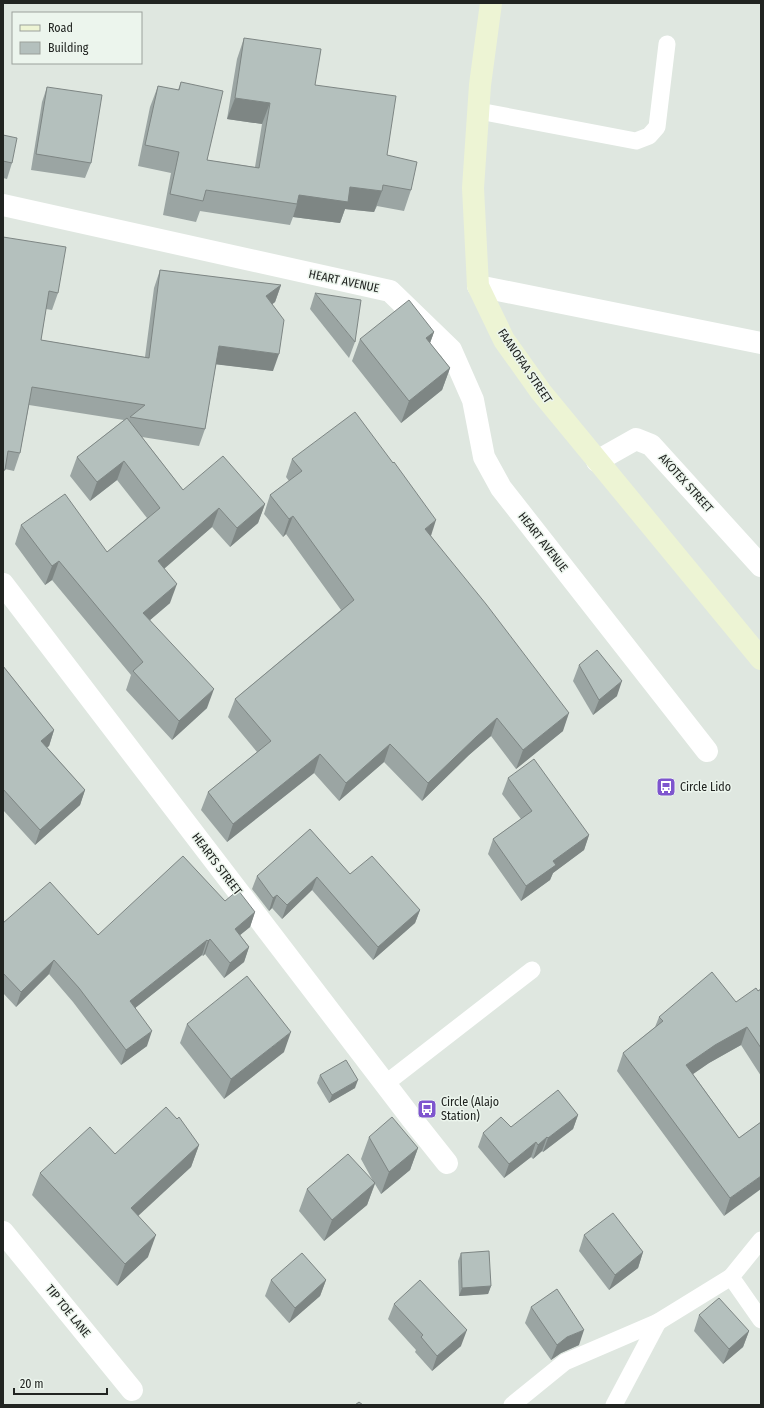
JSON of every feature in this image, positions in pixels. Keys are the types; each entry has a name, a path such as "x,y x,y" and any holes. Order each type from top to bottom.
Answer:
{"main road":[{"name":"FAANOFAA STREET","path":"491,3 480,85 473,188 478,286 504,340 541,392 761,659"}],"street":[{"name":"HEART AVENUE","path":"3,205 390,291 451,350 473,400 484,457 501,488 707,751"},
{"path":"478,286 761,343"},
{"name":"AKOTEX STREET","path":"597,461 636,439 651,445 761,566"},
{"name":"HEARTS STREET","path":"3,584 447,1163"},
{"name":"TIP TOE LANE","path":"3,1232 132,1390"}],"lane":[{"path":"479,111 636,142 649,136 657,127 667,44"},
{"path":"385,1084 532,970"},
{"path":"512,1405 565,1362 658,1322 731,1277 761,1240"},
{"path":"731,1277 761,1320"},
{"path":"614,1405 658,1322"}],"building":[{"path":"244,38 321,49 315,85 396,96 387,155 417,162 411,190 383,185 382,191 350,187 348,202 299,195 297,204 206,190 203,201 170,194 179,152 145,145 158,86 179,90 181,82 223,91 207,160 259,168 270,103 235,98"},
{"path":"47,87 102,95 91,163 36,154"},
{"path":"3,135 17,138 12,163 3,161"},
{"path":"3,237 66,247 58,293 49,291 41,340 149,358 160,270 281,285 266,296 284,320 279,354 219,346 205,429 130,417 145,405 32,387 20,453 8,451 5,470 3,470"},
{"path":"315,293 361,300 355,342"},
{"path":"409,300 434,332 426,338 450,368 409,401 360,339"},
{"path":"355,412 436,520 425,529 486,604 569,713 523,750 497,718 428,783 390,744 346,783 320,754 233,824 208,792 271,741 235,699 354,600 293,516 289,519 270,495 302,471 292,459"},
{"path":"127,418 183,490 223,456 265,504 237,528 219,508 158,561 177,584 143,613 214,689 179,721 133,671 143,662 59,561 52,566 21,525 65,494 107,552 160,508 124,461 97,482 77,457"},
{"path":"597,650 622,681 599,700 579,665"},
{"path":"3,666 54,730 41,741 85,790 40,830 3,789"},
{"path":"534,759 589,835 553,861 556,865 526,886 493,839 532,811 508,778"},
{"path":"310,829 350,874 372,856 420,910 378,947 317,877 287,905 277,895 273,898 257,876"},
{"path":"183,856 225,901 238,890 255,912 235,929 249,947 230,963 210,939 208,941 207,940 130,1001 152,1031 126,1050 79,988 54,960 21,992 3,973 3,923 50,882 98,935"},
{"path":"712,972 736,1002 756,988 758,991 761,989 761,1048 747,1027 715,1045 686,1065 739,1138 761,1122 761,1176 730,1198 623,1053 663,1021 659,1017"},
{"path":"247,976 291,1032 231,1079 187,1024"},
{"path":"346,1060 358,1080 332,1095 320,1075"},
{"path":"558,1090 578,1115 538,1145 536,1142 509,1164 483,1133 501,1117 511,1127"},
{"path":"166,1107 177,1119 179,1117 199,1145 131,1208 156,1235 125,1264 40,1173 90,1127 115,1154"},
{"path":"392,1117 418,1148 389,1172 369,1137"},
{"path":"348,1154 375,1183 332,1220 307,1189"},
{"path":"613,1213 643,1252 615,1275 584,1235"},
{"path":"489,1251 491,1286 462,1288 461,1253"},
{"path":"302,1253 326,1280 295,1308 271,1280"},
{"path":"420,1280 467,1330 437,1356 421,1337 423,1335 394,1304"},
{"path":"557,1289 584,1330 567,1337 557,1345 531,1307"},
{"path":"719,1298 749,1331 729,1349 699,1315"},
{"path":"359,1402 363,1405 355,1405"}],"place":[{"name":"Circle Lido","path":"666,787"},
{"name":"Circle (Alajo Station)","path":"427,1109"}]}
